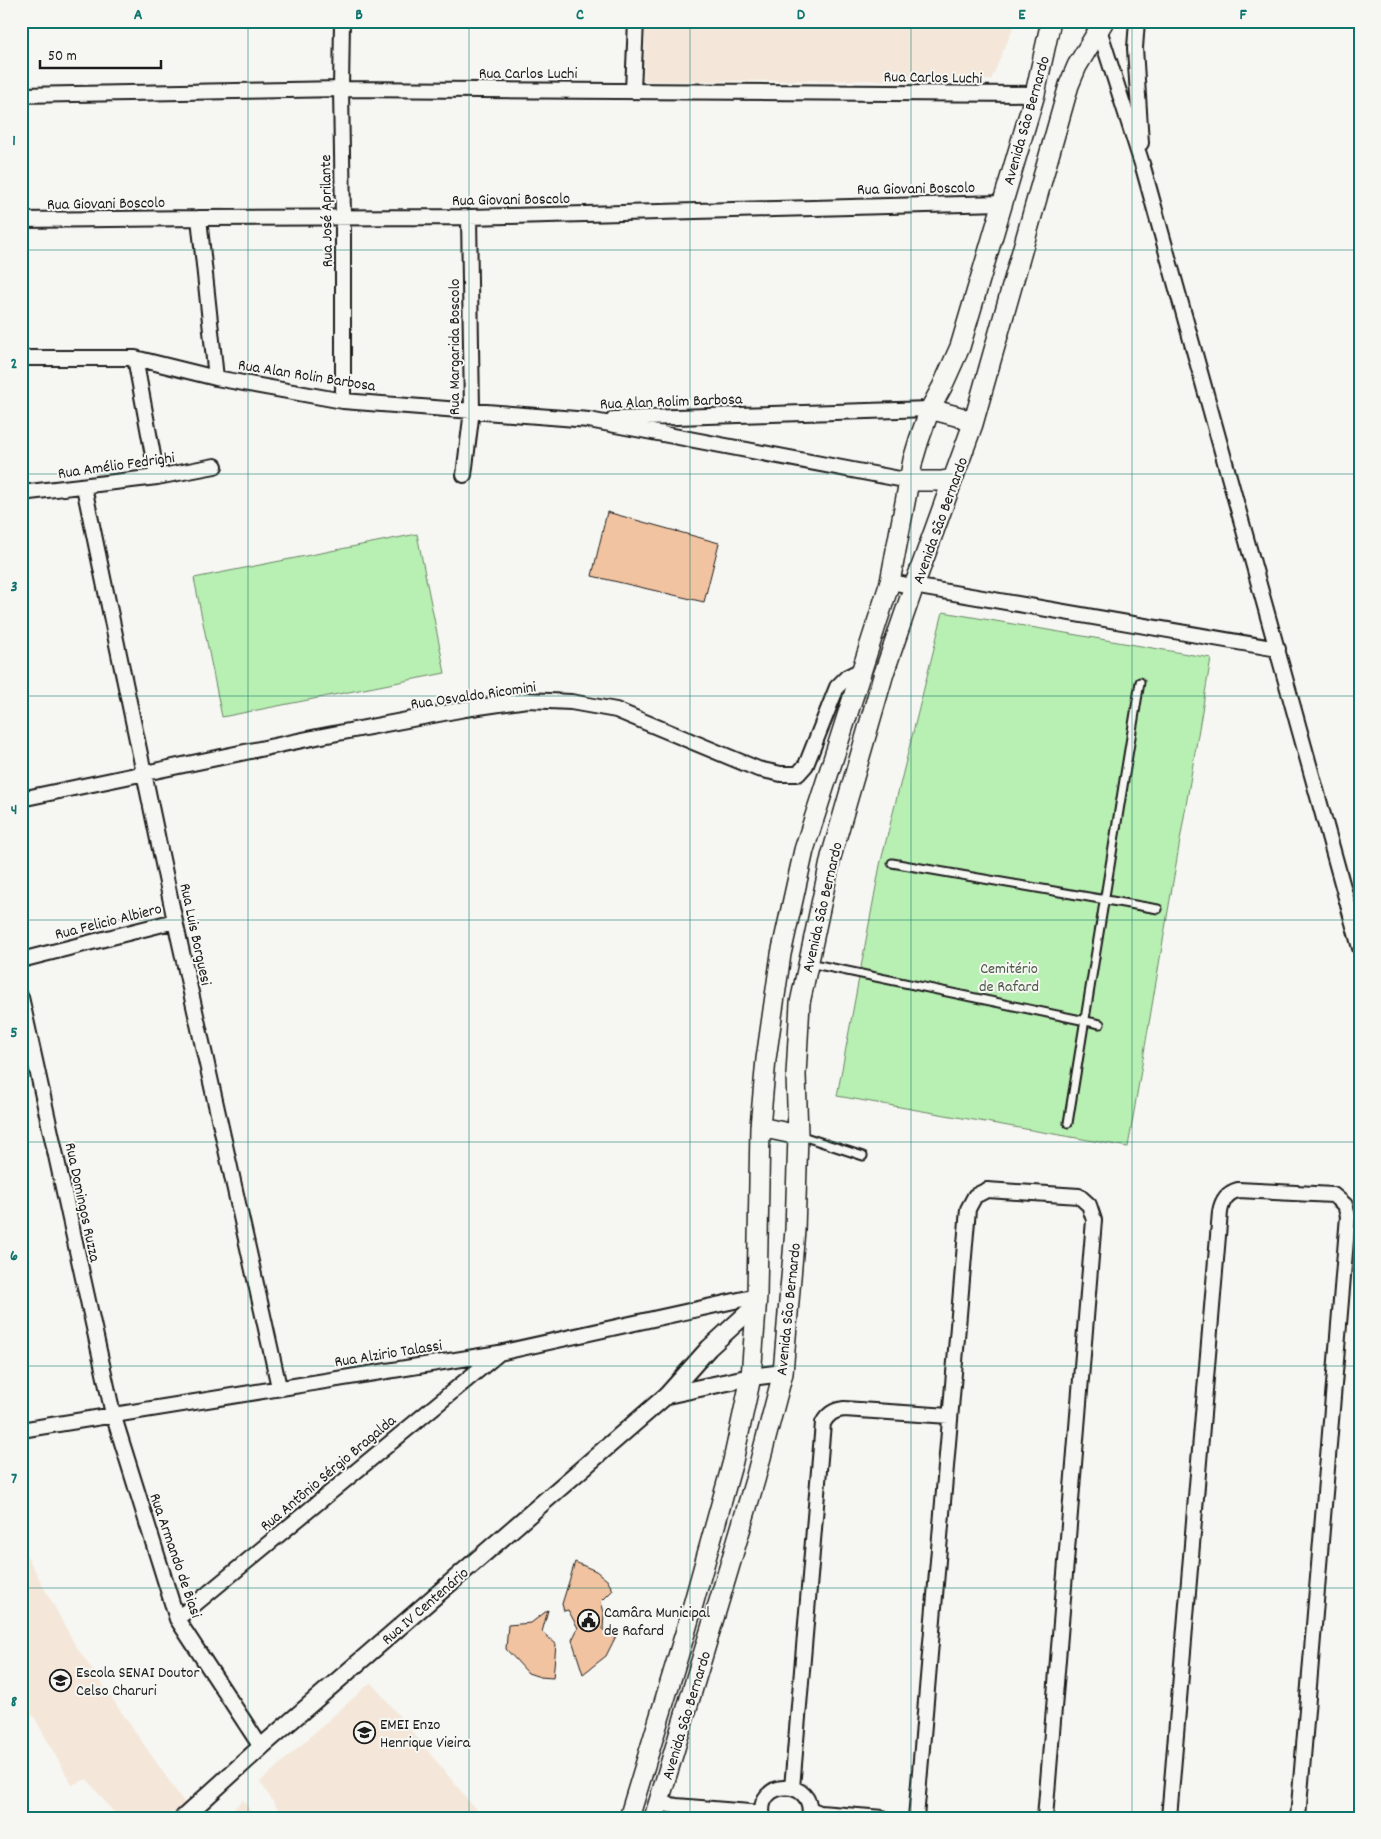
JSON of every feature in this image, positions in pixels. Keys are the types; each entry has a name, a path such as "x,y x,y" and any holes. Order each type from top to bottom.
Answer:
{"main road":[{"name":"Avenida São Bernardo","path":"628,1814 686,1630 733,1461 751,1377 757,1300 760,1127 766,1059 781,954 804,850 890,582 919,440 930,409 942,388 960,346 1035,94 1051,21"},
{"name":"Avenida São Bernardo","path":"656,1810 740,1532 782,1373 789,1316 795,1230 798,1134 796,1075 800,1012 831,857 884,673 973,424 1069,85 1100,24"},
{"path":"930,409 960,417 973,424"},
{"path":"910,481 953,480"},
{"path":"804,850 831,857"},
{"path":"760,1127 798,1134"},
{"path":"628,1814 656,1810"}],"street":[{"name":"Rua José Aprilante","path":"342,21 344,401"},
{"path":"633,90 636,21"},
{"path":"1137,21 1135,48 1143,167"},
{"path":"1100,24 1143,167 1360,948"},
{"name":"Rua Carlos Luchi","path":"21,95 341,89 1035,94"},
{"name":"Rua Giovani Boscolo","path":"21,220 469,217 1002,203"},
{"name":"Rua Margarida Boscolo","path":"464,475 472,410 469,217"},
{"path":"199,218 216,378"},
{"name":"Rua Alan Rolin Barbosa","path":"21,358 135,358 216,378 344,401 589,420"},
{"path":"135,358 157,477"},
{"name":"Rua Alan Rolim Barbosa","path":"589,420 930,409"},
{"name":"Rua Alan Rolim Barbosa","path":"589,420 910,481"},
{"name":"Rua Amélio Fedrighi","path":"21,494 157,477 215,466"},
{"name":"Rua Luis Borguesi","path":"84,487 175,921 279,1387"},
{"path":"890,582 1278,650"},
{"name":"Rua Osvaldo Ricomini","path":"21,799 145,772 465,709 528,700 571,702 616,710 758,769 781,774 798,774 806,765 837,687 846,677 861,670"},
{"name":"Rua Felicio Albiero","path":"21,960 175,921"},
{"name":"Rua Domingos Ruzza","path":"21,997 113,1414"},
{"path":"916,1818 968,1209 970,1202 975,1196 987,1190 1079,1196 1089,1205 1094,1220 1045,1818"},
{"path":"1169,1818 1220,1212 1221,1204 1225,1198 1233,1191 1238,1190 1333,1195 1345,1205 1348,1216 1298,1818"},
{"name":"Rua Alzirio Talassi","path":"21,1430 499,1353 757,1300"},
{"name":"Rua IV Centenário","path":"183,1818 261,1747 667,1395 709,1348 757,1300"},
{"name":"Rua Antônio Sérgio Bragalda","path":"177,1619 499,1353"},
{"name":"Rua IV Centenário","path":"667,1395 751,1377 782,1373"},
{"path":"792,1788 823,1423 833,1412 844,1409 949,1416"},
{"name":"Rua Armando de Biasi","path":"113,1414 177,1619 261,1747"},
{"path":"656,1810 676,1806 762,1815 765,1798 770,1792 784,1787 792,1788 804,1796 810,1813 883,1818"}],"lane":[{"path":"1068,1122 1140,682"},
{"path":"892,863 1158,909"},
{"path":"809,963 1100,1024"},
{"path":"798,1134 863,1156"}],"shaded area":[{"path":"645,21 1016,21 991,80 644,81"},
{"name":"Escola SENAI Doutor Celso Charuri","path":"21,1545 75,1645 185,1804 165,1818 118,1818 87,1779 72,1785 33,1715 21,1725"},
{"name":"EMEI Enzo Henrique Vieira","path":"371,1682 483,1818 284,1818 260,1782"},
{"path":"243,1800 255,1818 224,1818"}],"green space":[{"path":"417,534 445,673 222,717 194,578"},
{"name":"Cemitério de Rafard","path":"943,612 1211,658 1128,1147 837,1096 880,865"}],"building":[{"path":"607,512 719,543 704,602 592,576"},
{"name":"Camâra Municipal de Rafard","path":"575,1562 596,1571 607,1580 613,1590 601,1602 604,1612 603,1630 617,1634 606,1656 583,1674 572,1640 578,1628 568,1610 564,1611 562,1604"},
{"path":"548,1610 542,1632 556,1644 553,1678 540,1677 528,1673 506,1649 508,1625 531,1623"}],"place":[{"name":"Camâra Municipal de Rafard","path":"588,1620"},
{"name":"Escola SENAI Doutor Celso Charuri","path":"60,1680"},
{"name":"EMEI Enzo Henrique Vieira","path":"364,1732"}]}
